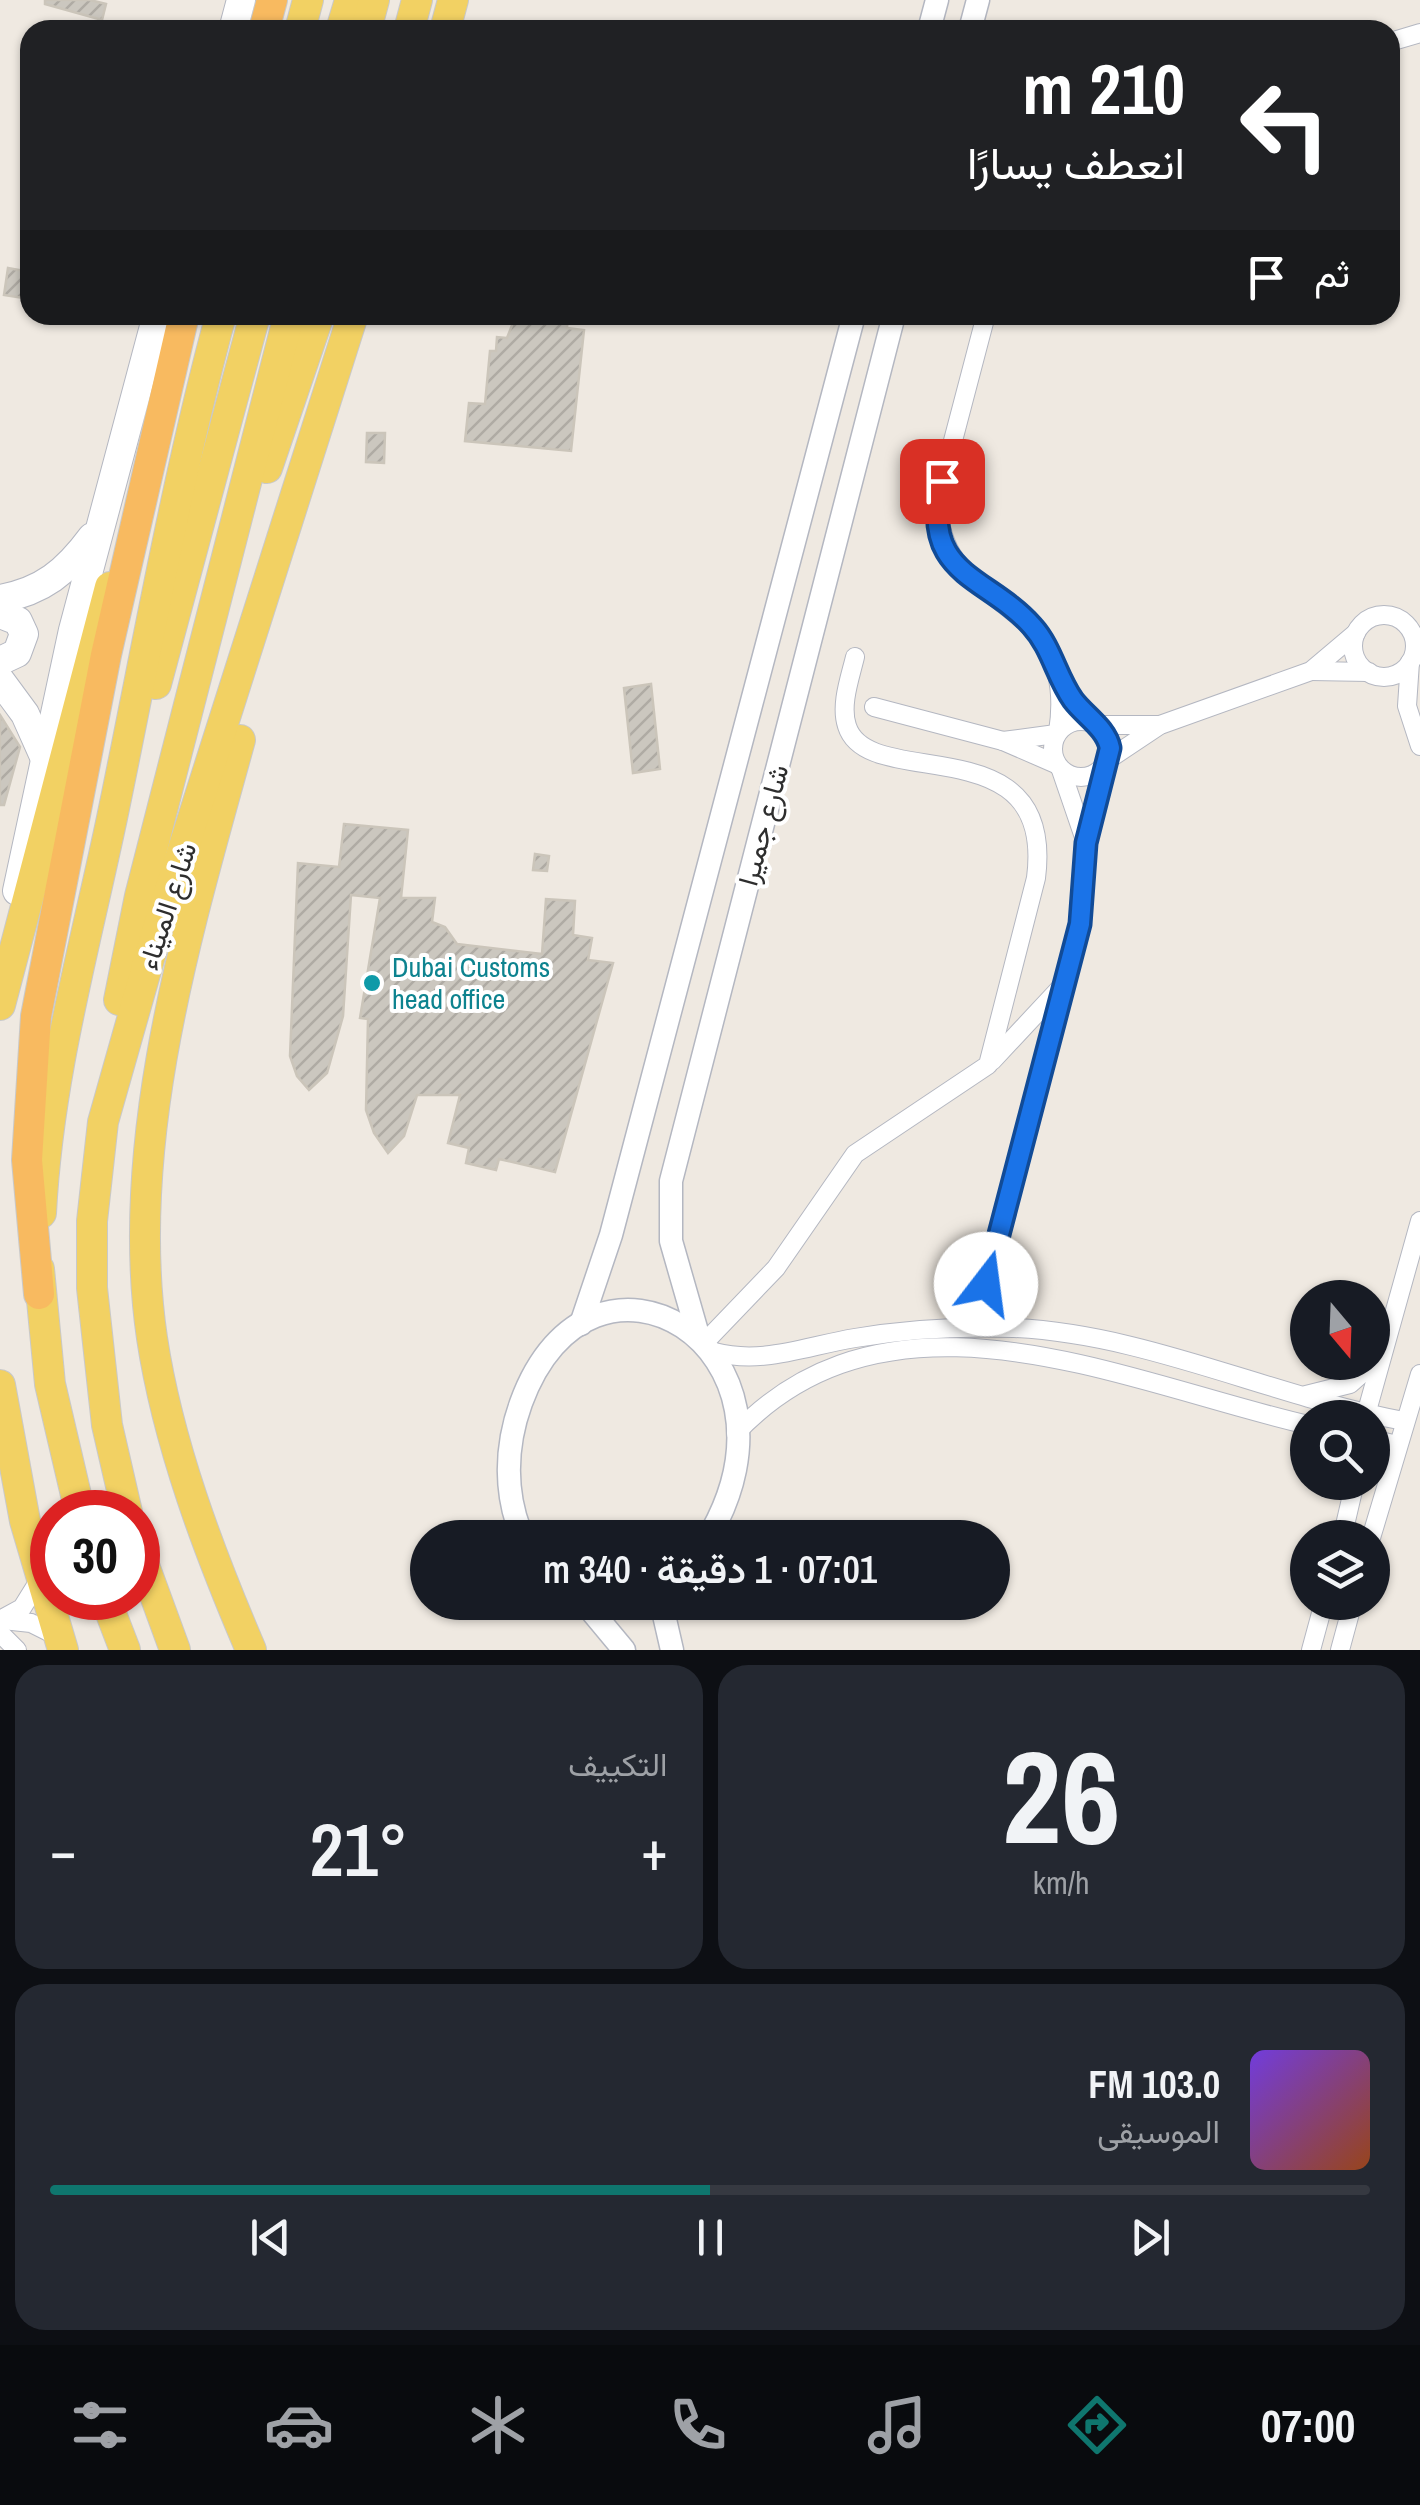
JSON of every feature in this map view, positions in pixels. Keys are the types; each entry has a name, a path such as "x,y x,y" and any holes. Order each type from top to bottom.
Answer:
{"highway":[{"path":"39,1294 27,1160 31,1052 128,547 182,325"}],"main road":[{"path":"0,1004 13,908 72,630 154,325"},
{"path":"75,1490 50,1384 39,1294 42,1188 56,1066 112,820 164,544 219,325"},
{"path":"112,820 148,711 252,325"},
{"path":"271,425 287,325"},
{"path":"102,1122 140,896 221,582 271,425 315,325"},
{"name":"شارع الميناء","path":"121,1490 107,1426 92,1288 92,1221 102,1122 153,944 350,325"},
{"path":"232,1650 188,1533 172,1467 146,1266 149,1156 158,1076 236,756 298,546 309,455"},
{"path":"0,599 26,593 53,580 101,524"},
{"path":"0,1004 93,640 128,547"},
{"path":"0,614 18,621 24,641 12,658 0,661"},
{"path":"0,680 32,725 46,762"},
{"path":"0,1385 30,1530"},
{"path":"164,1400 251,1650"},
{"path":"160,1609 175,1650"},
{"path":"114,1620 125,1650"}],"street":[{"name":"شارع جميرا","path":"581,1324 612,1235 851,325"},
{"name":"شارع جميرا","path":"716,1520 728,1492 736,1433 731,1386 705,1343 671,1241 670,1181 891,325"},
{"path":"956,1327 986,1284 1066,981 1084,896 1086,843 1108,741 1061,681 1050,652 1032,625 962,572 942,536 939,494 983,325"},
{"path":"874,706 1003,741 1082,777 1160,725 1311,671 1372,617 1388,615 1411,621 1414,656 1406,706"},
{"path":"1356,634 1355,655 1406,706 1420,746"},
{"path":"1311,671 1395,674 1414,656"},
{"path":"855,657 845,717 850,734 862,748 878,755 962,768 987,777 1009,792 1031,826 1037,852 1036,878 988,1066"},
{"path":"1061,681 1052,748 1086,843"},
{"path":"1003,741 1057,732 1078,720 1094,724 1160,725"},
{"path":"705,1343 770,1276 855,1154 988,1066 1066,981"},
{"path":"1390,1320 1419,1220"},
{"path":"986,1284 1014,1328"},
{"path":"518,1520 509,1482 517,1415 543,1357 581,1324 612,1313 641,1312 673,1320 705,1343 758,1359 851,1338 956,1327 1014,1328 1108,1342 1308,1400"},
{"path":"736,1433 766,1401 800,1380 862,1360 958,1347 1055,1356 1290,1423"},
{"path":"1376,1520 1420,1374"},
{"path":"1294,1396 1331,1392 1354,1380"},
{"path":"1390,1419 1404,1421"},
{"path":"1390,1443 1397,1445"},
{"path":"1346,1500 1350,1511"},
{"path":"1347,1520 1352,1500"},
{"path":"1,1624 30,1600"},
{"path":"599,1620 624,1650"},
{"path":"665,1620 672,1650"},
{"path":"1311,1650 1319,1620"},
{"path":"1340,1650 1348,1620"},
{"path":"1,1624 31,1624 60,1643"},
{"path":"1,1624 16,1650"}],"building":[{"path":"45,0 106,4 102,20 45,4"},
{"path":"8,268 20,270 20,297 4,295"},
{"path":"512,325 567,325 584,330 571,451 465,441 469,403 485,404 490,351 496,351 497,337 507,338"},
{"path":"367,433 385,433 384,463 366,462"},
{"path":"651,684 660,769 633,773 624,688"},
{"path":"0,715 20,747 4,805 0,805"},
{"path":"344,824 408,830 401,898 435,898 432,922 445,927 457,944 542,954 546,899 575,901 573,935 592,938 588,960 613,963 555,1172 499,1159 496,1170 466,1163 469,1148 448,1143 460,1095 417,1095 404,1136 388,1153 374,1133 366,1110 368,1019 360,1018 380,898 351,895 343,1016 327,1073 309,1090 297,1076 290,1056 298,863 339,867"},
{"path":"535,854 549,856 547,871 533,870"}],"place":[{"name":"Dubai Customs head office","path":"372,983"}],"route":[{"path":"942,481 939,522 953,561 972,582 1008,604 1032,625 1050,652 1061,681 1102,729 1110,748 1086,843 1080,924 986,1284"}]}
